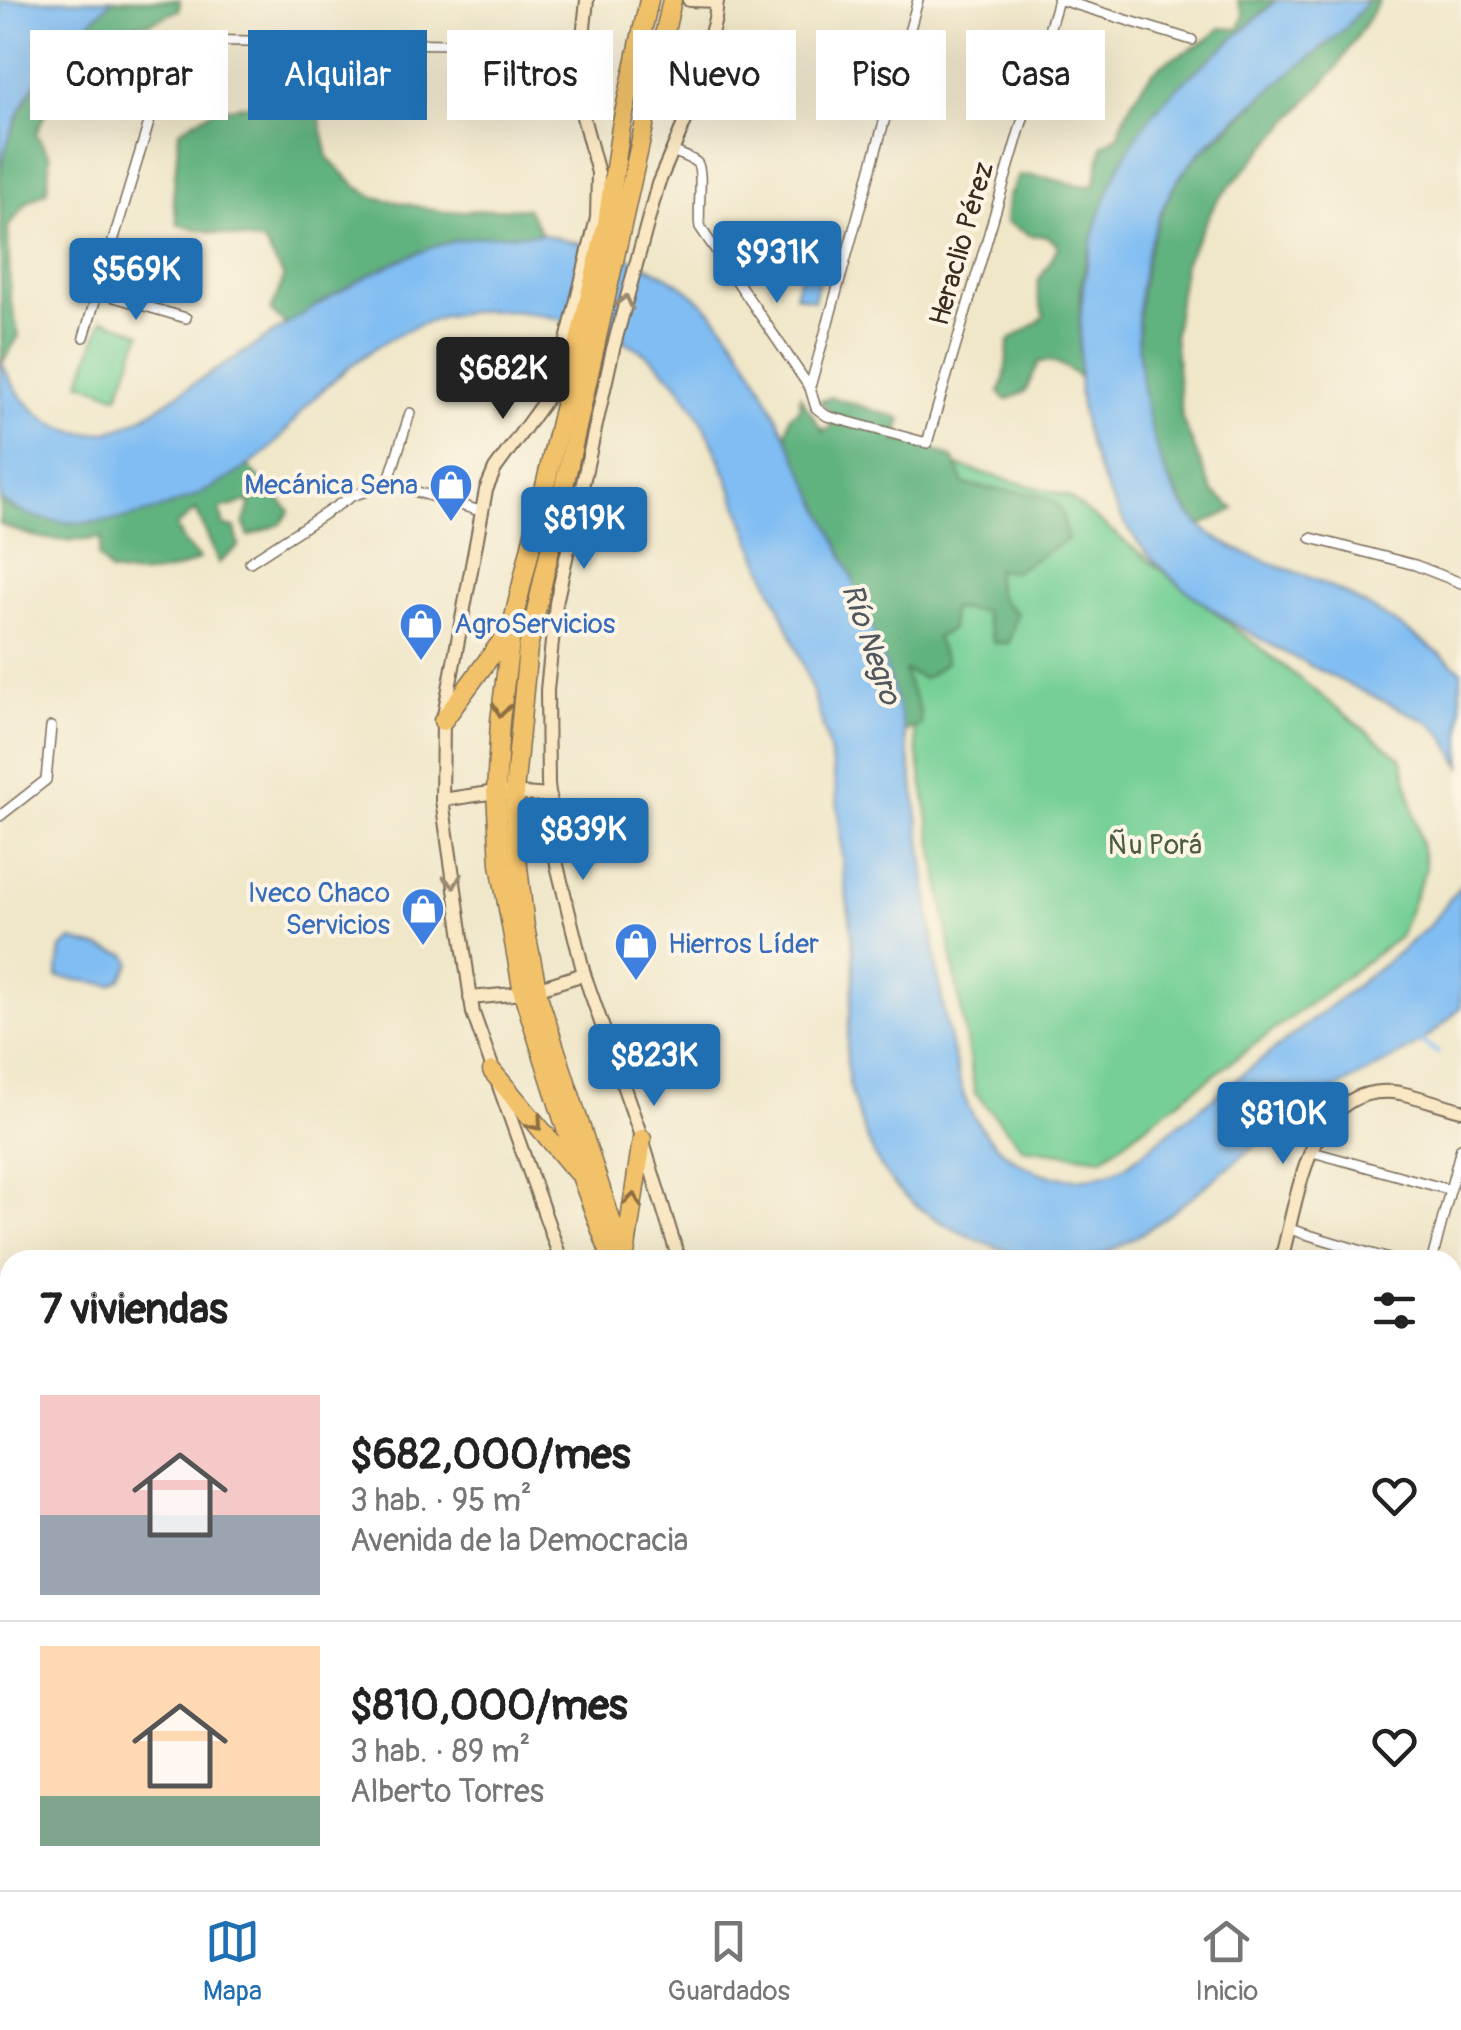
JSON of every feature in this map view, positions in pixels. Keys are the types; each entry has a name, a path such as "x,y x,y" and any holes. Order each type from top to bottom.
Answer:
{"highway":[{"path":"505,792 528,648 589,346 620,127 649,0"},
{"path":"608,222 641,129 672,0"},
{"path":"589,346 512,626 500,721 530,990 581,1176 608,1250"},
{"path":"443,721 512,626"},
{"path":"530,990 621,1250"},
{"path":"492,1071 581,1176"},
{"path":"625,1250 642,1139"}],"street":[{"path":"583,30 586,0"},
{"path":"556,1250 470,998 442,800 443,721 480,511 494,469 589,346 637,254 658,184 674,152 716,19 717,0 689,0"},
{"path":"810,388 918,0"},
{"path":"1060,0 1192,40"},
{"name":"Heraclio Pérez","path":"810,388 816,408 827,416 927,442 1060,0"},
{"path":"84,338 174,40 447,44"},
{"path":"584,120 608,222 547,690 550,796 557,865 584,974 677,1250"},
{"path":"674,152 696,161 701,170 697,212 700,227 810,388"},
{"path":"97,292 186,318"},
{"path":"388,482 410,413"},
{"path":"250,562 352,496 388,482 480,511"},
{"path":"1311,538 1415,566 1461,583"},
{"path":"0,816 46,780 51,726"},
{"path":"442,800 505,792 550,796"},
{"path":"470,998 530,990 584,974"},
{"path":"1284,1250 1309,1151 1322,1128 1343,1107 1360,1097 1398,1093 1461,1110"},
{"path":"1435,1250 1461,1148"},
{"path":"1309,1151 1450,1190"},
{"path":"1290,1228 1360,1250"}],"green space":[{"path":"113,0 180,0 179,10 150,23 82,30"},
{"path":"1237,0 1276,0 1156,109 1102,208 1087,256 1080,300 1080,378 1056,363 1039,362 1025,392 1007,400 999,393 1009,341 1044,316 1038,283 1058,245 1047,236 1030,235 1006,222 1008,198 1019,176 1094,186 1103,145 1119,135 1143,84 1158,68 1201,44 1220,28 1239,29 1244,15"},
{"path":"1367,0 1380,0 1336,69 1216,202 1184,264 1174,335 1182,419 1213,492 1235,509 1200,526 1160,461 1142,389 1139,310 1154,232 1168,197 1192,162 1274,86 1332,40"},
{"path":"29,94 30,120 42,120 36,134 50,157 47,191 28,202 8,227 10,298 19,336 2,363 0,170"},
{"path":"248,105 248,120 320,120 328,158 356,186 374,197 444,212 527,208 542,234 471,238 427,250 365,279 286,325 271,311 284,277 264,243 178,225 173,200 179,130 196,120 228,120 228,108"},
{"path":"103,319 141,333 118,396 80,382"},
{"path":"800,396 823,432 832,426 829,411 820,401 832,397 902,419 895,440 922,445 953,458 964,484 1030,493 1052,501 1062,514 1068,539 1013,572 996,570 999,595 1017,613 1009,643 994,643 983,611 951,609 951,629 936,638 946,662 924,679 905,671 921,725 903,732 884,668 837,546 786,436 790,416 799,409"},
{"name":"Ñu Porá","path":"795,421 1067,496 1402,759 1426,868 1399,937 1102,1158 1023,1148 975,1093 914,731"},
{"path":"248,466 290,511 281,524 249,536 244,525 251,501 220,509 224,526 235,528 239,546 219,563 196,510 176,526 199,559 168,571 144,574 110,572 98,556 102,538 50,539 0,524 0,499 15,510 91,523 123,519 172,504"}],"water":[{"path":"0,0 113,0 82,30 30,30 30,93 8,141 0,170"},
{"path":"1276,0 1367,0 1339,33 1210,142 1170,193 1150,242 1140,292 1139,350 1148,418 1169,481 1184,507 1203,528 1241,551 1313,579 1371,608 1461,670 1461,766 1442,733 1430,723 1286,653 1184,588 1142,548 1107,490 1090,448 1079,382 1081,311 1095,230 1113,179 1153,113"},
{"name":"Río Negro","path":"542,234 622,256 661,273 711,311 749,363 851,574 890,679 908,752 936,963 952,1050 969,1108 998,1147 1037,1171 1058,1177 1104,1174 1127,1165 1398,953 1429,926 1461,885 1461,1006 1416,1045 1304,1108 1168,1215 1112,1250 1005,1250 989,1245 913,1203 888,1178 864,1131 848,1077 853,947 834,778 817,706 710,437 682,390 643,352 592,328 536,314 503,310 441,317 386,341 360,358 311,401 266,452 209,489 174,504 137,516 63,522 29,515 0,499 0,358 17,390 42,416 73,431 110,431 146,415 319,304 380,270 443,244 492,236"},
{"path":"803,266 821,270 814,300 795,295"},
{"path":"72,940 127,955 131,963 112,985 57,977 61,949"}],"waterway":[{"path":"1421,1041 1438,1053"}],"place":[{"name":"Mecánica Sena","path":"451,523"},
{"name":"AgroServicios","path":"421,662"},
{"name":"Iveco Chaco Servicios","path":"423,947"},
{"name":"Hierros Líder","path":"636,982"}]}
